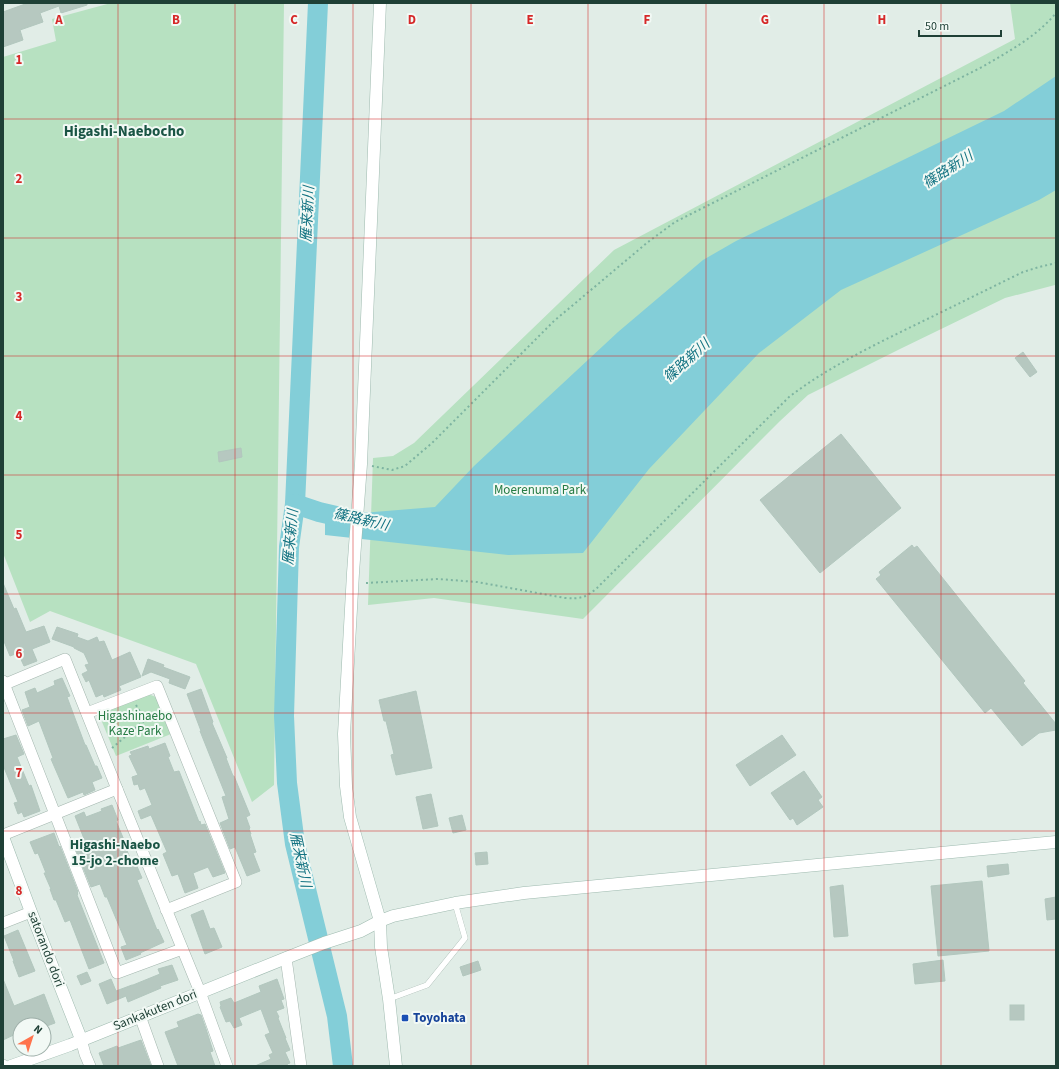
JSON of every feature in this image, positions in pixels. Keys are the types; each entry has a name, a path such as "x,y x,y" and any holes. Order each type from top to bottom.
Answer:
{"street":[{"path":"380,3 361,468 353,573 344,734 346,786 350,817 380,921 380,947 389,999 396,1066"},
{"path":"182,949 117,973 3,684 65,659 200,992 227,1066"},
{"path":"87,713 157,686 236,882 166,910"},
{"path":"3,836 117,789"},
{"name":"satorando dori","path":"3,836 82,1039"},
{"path":"380,921 393,916 455,903 524,893 1056,842"},
{"path":"3,923 32,912"},
{"name":"Sankakuten dori","path":"11,1066 286,958 361,931 380,921"},
{"path":"286,958 301,1066"},
{"path":"140,1016 158,1066"},
{"path":"82,1039 85,1054 90,1066"}],"lane":[{"path":"389,999 428,985 465,938 455,903"}],"path":[{"path":"361,468 392,470 405,466 432,443 554,321 648,242 675,222 982,67 1023,43 1041,30 1056,14"},
{"path":"366,583 438,579 477,582 565,598 575,599 584,597 597,588 789,397 807,384 868,348 1023,272 1056,263"},
{"path":"134,701 145,720"},
{"path":"112,748 145,720 159,719"}],"green space":[{"path":"111,3 284,3 274,785 252,802 196,664 50,611 30,622 3,553 3,57 56,41 52,19"},
{"name":"Moerenuma Park","path":"1010,3 1056,3 1056,286 1055,285 1005,298 808,395 780,421 583,619 434,598 368,605 373,458 393,456 414,443 614,250 1015,39"},
{"name":"Higashinaebo Kaze Park","path":"148,694 156,697 171,734 116,756 100,717 103,711"}],"water":[{"path":"1056,76 1056,190 1039,200 841,290 759,353 649,469 583,553 508,555 325,535 325,516 435,507 474,466 618,332 703,260 736,241 1004,111"}],"building":[{"path":"28,3 87,3 87,5 61,13 59,6 40,13 43,22 20,30 23,40 3,47 3,12"},
{"path":"1023,352 1037,372 1030,377 1015,358"},
{"path":"841,434 901,508 820,573 760,500"},
{"path":"241,448 242,457 219,462 218,452"},
{"path":"912,545 914,548 917,546 1025,681 1023,683 1056,724 1056,730 1039,733 1022,746 991,708 985,713 876,579 881,575 879,572"},
{"path":"3,583 26,632 44,626 50,642 32,649 37,661 24,666 18,653 10,656 3,639"},
{"path":"57,627 78,634 77,637 88,641 97,637 99,642 104,641 112,660 130,652 141,677 119,686 121,690 104,697 103,694 96,697 89,680 86,682 82,674 88,671 85,665 89,664 84,653 74,647 52,639"},
{"path":"148,659 164,665 163,667 190,677 185,689 169,683 170,679 151,672 142,676"},
{"path":"62,678 70,696 67,697 85,745 102,778 92,782 95,790 84,795 83,792 68,798 51,759 53,758 39,721 28,726 22,710 30,707 25,692 35,688 37,693 55,685 54,681"},
{"path":"201,689 213,722 212,723 250,815 246,817 256,852 253,853 260,871 247,876 235,847 230,849 220,823 229,819 222,797 226,796 187,694"},
{"path":"416,691 432,768 396,775 391,755 394,754 379,700"},
{"path":"16,735 24,754 17,757 29,786 31,785 40,811 24,817 22,812 18,814 14,803 18,802 3,765 3,739"},
{"path":"782,735 796,755 750,786 736,765"},
{"path":"165,743 170,756 168,757 174,772 179,771 199,822 200,821 201,825 205,824 225,873 213,877 208,867 193,873 198,888 185,893 178,874 172,876 163,854 167,852 151,815 141,819 138,811 152,805 145,788 140,790 138,784 134,785 132,777 138,775 129,756 132,755 130,752 148,746 149,749"},
{"path":"804,771 822,797 818,800 823,807 797,825 793,818 790,820 771,793"},
{"path":"431,794 438,826 423,829 416,797"},
{"path":"112,805 118,820 116,821 124,840 123,841 133,865 136,864 142,878 137,880 157,930 158,929 164,942 126,960 121,947 127,945 107,897 105,897 100,884 91,887 74,845 85,841 75,816 84,812 86,817 102,811 101,809"},
{"path":"462,815 466,830 453,833 449,818"},
{"path":"54,833 78,892 77,895 104,963 89,969 70,920 65,922 56,900 54,900 38,853 35,854 30,842"},
{"path":"487,852 488,864 476,865 475,853"},
{"path":"1008,864 1009,874 988,877 987,866"},
{"path":"982,881 989,951 938,956 931,886"},
{"path":"843,885 848,936 834,937 830,887"},
{"path":"1056,897 1056,919 1047,920 1045,899"},
{"path":"203,910 210,929 214,928 222,947 205,954 191,915"},
{"path":"18,930 35,971 19,977 4,936"},
{"path":"943,960 945,981 915,984 913,964"},
{"path":"478,961 481,970 463,976 460,967"},
{"path":"172,965 178,980 160,986 161,988 128,1002 126,996 107,1004 99,984 111,979 116,991 160,974 158,969"},
{"path":"87,972 91,981 81,985 77,976"},
{"path":"3,979 14,1006 44,994 55,1023 52,1024 52,1017 12,1017 12,1036 3,1040"},
{"path":"277,979 284,999 281,1000 284,1008 276,1011 290,1050 285,1052 290,1063 287,1064 288,1066 255,1066 271,1059 269,1055 273,1053 265,1035 270,1033 261,1009 239,1018 242,1025 234,1028 230,1021 226,1022 220,1007 220,1002 231,998 234,1003 261,992 259,986"},
{"path":"1010,1005 1024,1005 1024,1020 1010,1020"},
{"path":"198,1014 201,1015 206,1029 213,1051 210,1052 215,1066 178,1066 165,1032 179,1027 177,1022"},
{"path":"141,1040 151,1066 104,1066 99,1053 117,1046 118,1048"}],"waterway":[{"name":"雁来新川","path":"318,3 295,504 289,547 284,716 287,783 295,844 337,1016 343,1066"},
{"name":"篠路新川","path":"295,504 319,512 362,522"}],"place":[{"name":"Toyohata","path":"405,1018"}],"district":[{"name":"Higashi-Naebocho","path":"124,131"},
{"name":"Higashi-Naebo 15-jo 2-chome","path":"115,854"}]}
